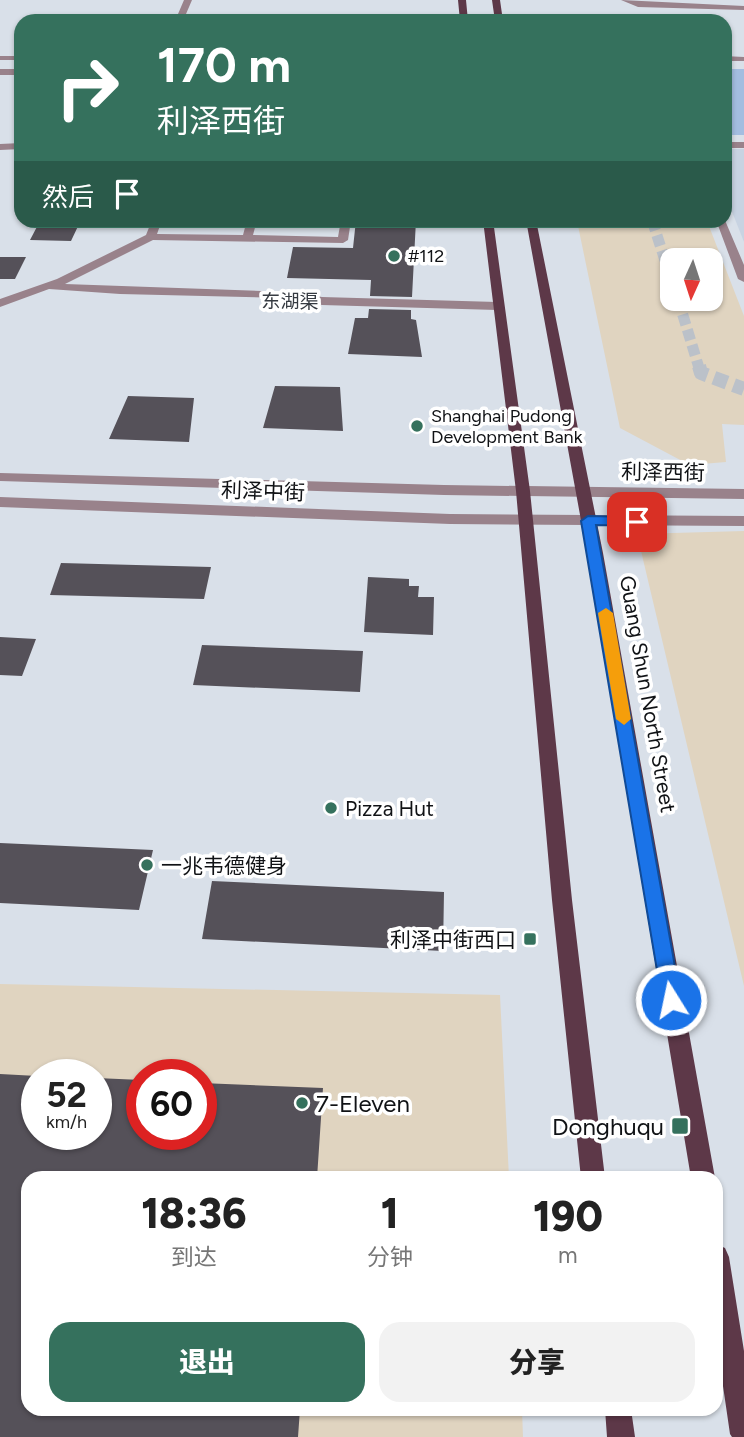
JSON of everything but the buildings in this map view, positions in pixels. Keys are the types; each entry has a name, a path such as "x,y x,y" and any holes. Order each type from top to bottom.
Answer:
{"main road":[{"path":"489,228 523,491 562,900 592,1171"},
{"name":"Guang Shun North Street","path":"532,228 588,521 702,1171"},
{"path":"723,1301 744,1434"},
{"path":"619,1416 621,1437"}],"street":[{"path":"625,0 638,5 744,8"},
{"path":"151,237 154,228"},
{"path":"247,239 250,228"},
{"path":"0,303 50,285 151,237 343,240 345,228"},
{"path":"724,228 744,279"},
{"path":"50,285 120,291 291,295 322,301 497,306"},
{"name":"利泽中街","path":"0,477 582,492"},
{"name":"利泽西街","path":"582,492 744,494"},
{"name":"利泽中街","path":"0,502 588,521"},
{"path":"588,521 744,522"}],"shaded area":[{"path":"732,69 744,69 744,135 732,135"},
{"path":"732,149 744,149 744,242 732,212"},
{"path":"578,228 710,228 718,248 660,248 660,312 723,312 723,262 744,316 744,425 722,424 726,462 684,462 620,428"},
{"path":"744,531 744,986 637,534"},
{"path":"0,984 500,995 509,1171 21,1171 21,1416 522,1416 523,1437 0,1437"}],"tunnel":[{"path":"655,228 661,248"},
{"path":"682,312 699,368"},
{"path":"699,366 701,373 744,389"}],"slow traffic":[{"path":"606,613 624,719"}],"place":[{"name":"#112","path":"394,256"},
{"name":"Shanghai Pudong Development Bank","path":"417,426"},
{"name":"Pizza Hut","path":"331,808"},
{"name":"一兆韦德健身","path":"147,865"},
{"name":"利泽中街西口","path":"530,939"},
{"name":"7-Eleven","path":"302,1103"},
{"name":"Donghuqu","path":"680,1126"}],"district":[{"name":"东湖渠","path":"290,301"}],"route":[{"path":"637,522 588,521 671,1000"}]}
